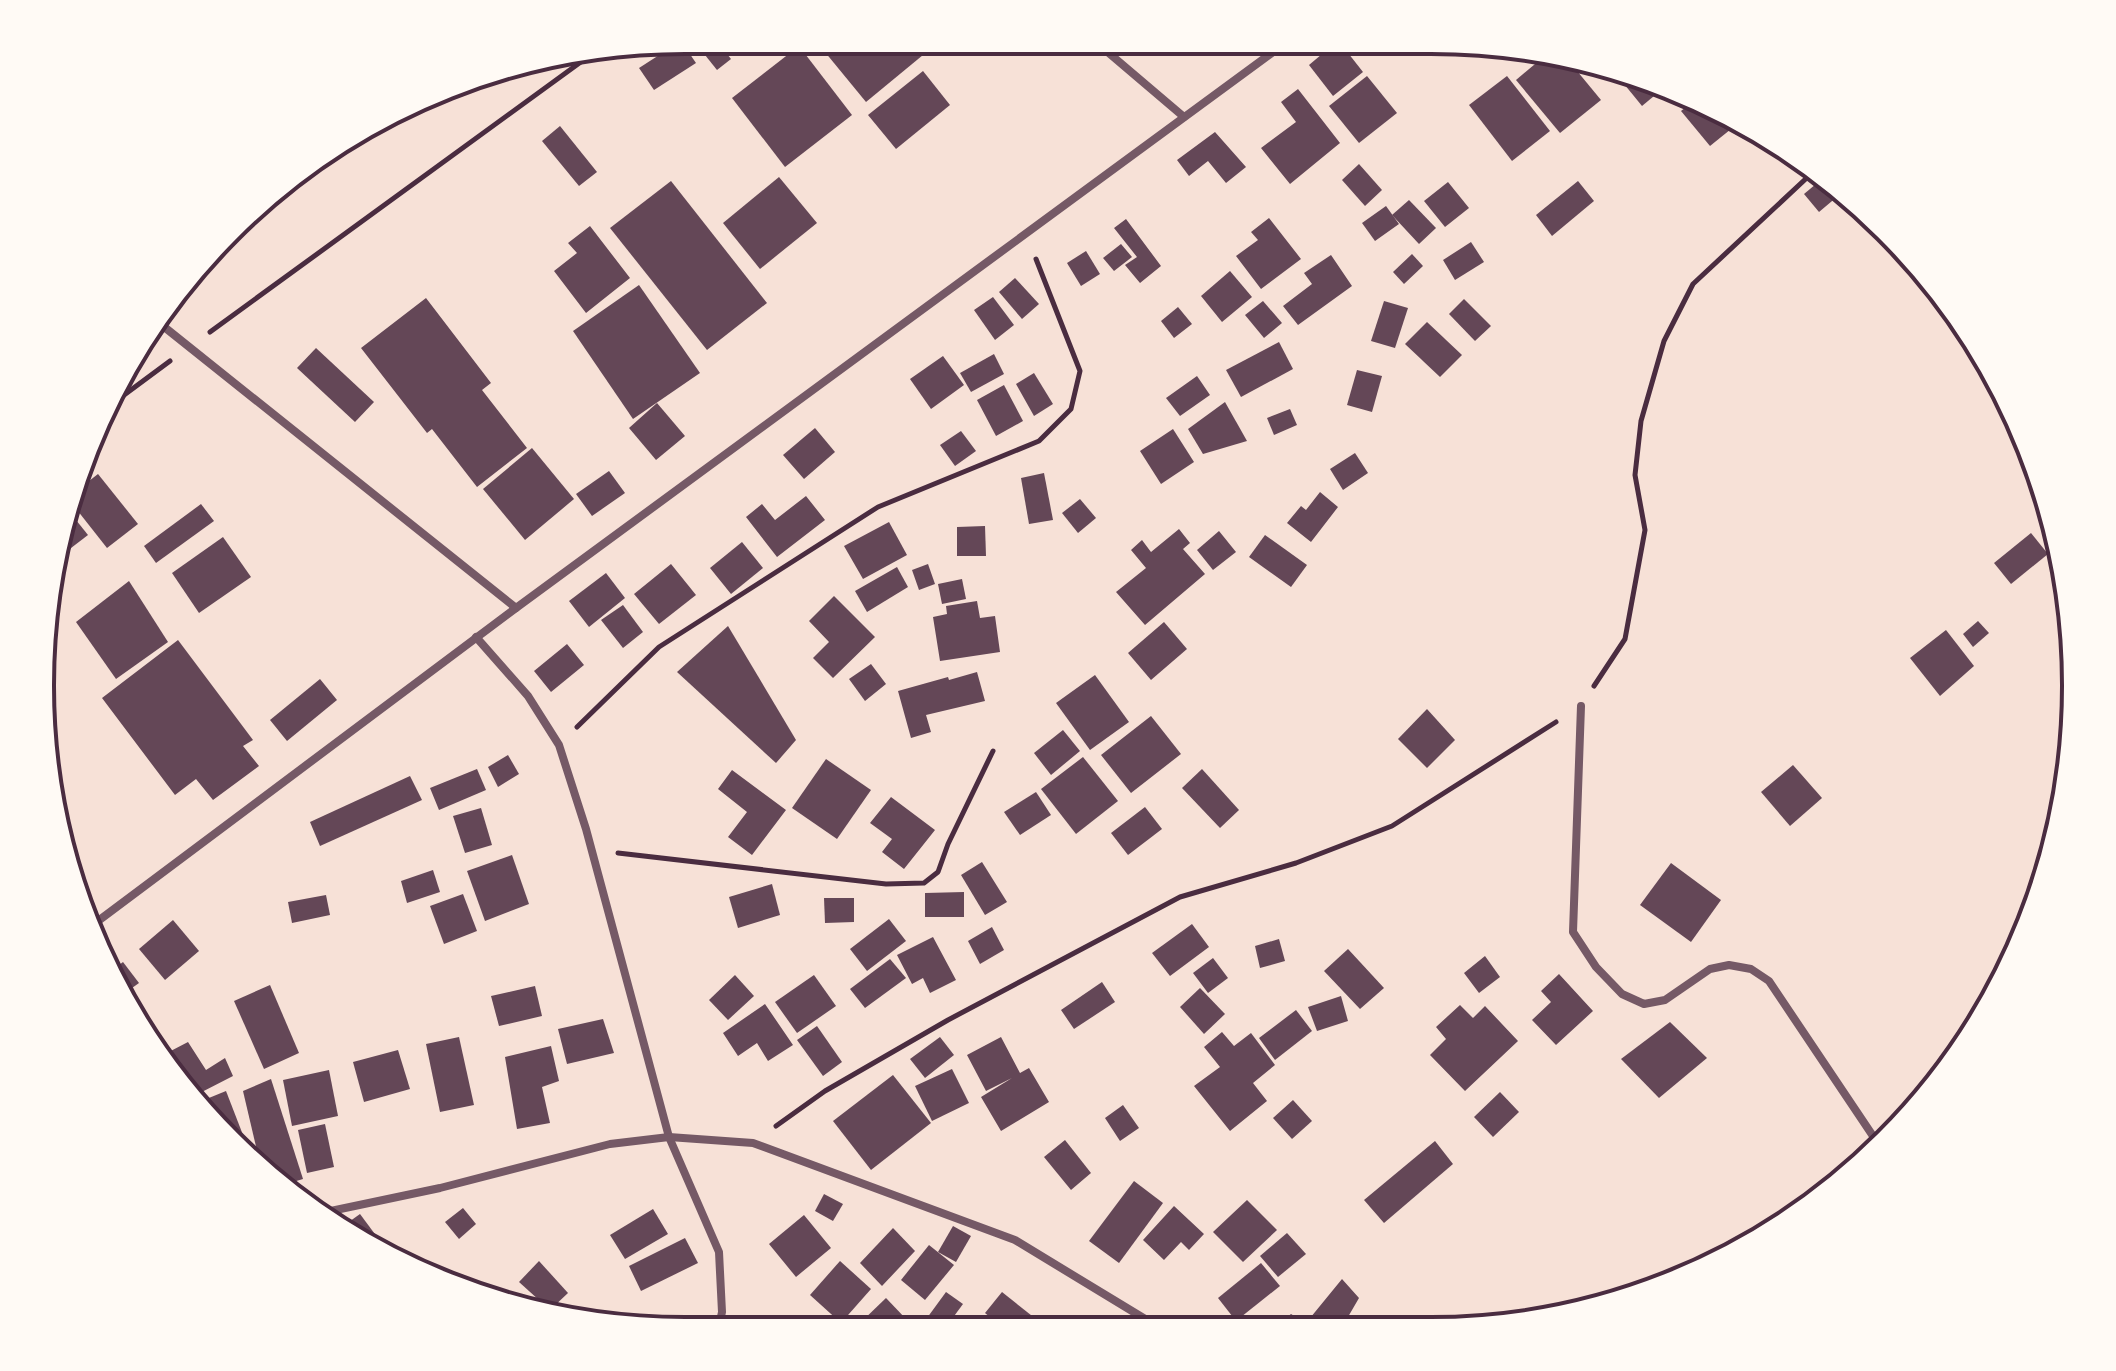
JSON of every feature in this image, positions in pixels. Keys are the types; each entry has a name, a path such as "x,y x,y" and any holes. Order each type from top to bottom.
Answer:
{"street":[{"path":"1110,54 1184,117"},
{"path":"99,920 476,637 1270,54"},
{"path":"165,328 516,608"},
{"path":"476,637 528,696 559,745 592,851 669,1137 719,1252 721,1317"},
{"path":"1581,706 1573,932 1596,967 1622,994 1644,1004 1665,1000 1710,969 1729,965 1751,969 1769,981 1873,1136"},
{"path":"334,1210 440,1188 610,1144 669,1137 753,1143 1015,1240 1142,1317"}],"path":[{"path":"126,394 579,63"},
{"path":"753,1143 825,1091 880,1059 1180,897 1296,863 1392,826 1581,706 1625,639 1645,530 1635,475 1641,421 1664,341 1693,284 1807,178"},
{"path":"559,745 659,647 878,507 1039,441 1071,409 1080,371 1026,234"},
{"path":"592,851 886,884 924,883 938,872 948,844 993,751"}],"building":[{"path":"690,54 696,63 654,90 639,68 660,55"},
{"path":"704,54 727,54 731,59 717,70"},
{"path":"789,54 805,54 852,115 785,167 732,98"},
{"path":"827,54 923,55 866,102"},
{"path":"1322,54 1349,54 1363,72 1333,96 1309,65"},
{"path":"1536,63 1554,66 1578,72 1601,100 1560,133 1516,80"},
{"path":"923,71 950,105 896,149 868,115"},
{"path":"1367,76 1397,113 1359,143 1329,106"},
{"path":"1507,76 1550,131 1512,161 1469,105"},
{"path":"1625,86 1654,96 1642,106"},
{"path":"1298,89 1340,143 1290,184 1261,148 1296,122 1281,102"},
{"path":"1685,108 1730,130 1710,146 1681,111"},
{"path":"560,126 597,172 579,186 542,141"},
{"path":"1215,132 1246,167 1226,183 1208,161 1189,176 1177,160"},
{"path":"1359,164 1382,190 1365,206 1342,180"},
{"path":"779,177 817,223 760,269 723,223"},
{"path":"671,181 767,303 707,350 610,228"},
{"path":"1578,181 1594,201 1552,236 1536,215"},
{"path":"1448,182 1469,208 1445,227 1424,201"},
{"path":"1815,184 1834,200 1819,212 1804,194"},
{"path":"1409,200 1436,228 1419,244 1392,215"},
{"path":"1386,206 1399,224 1375,241 1362,223"},
{"path":"1269,218 1301,259 1261,289 1236,256 1258,240 1251,232"},
{"path":"1126,219 1161,266 1140,283 1125,265 1137,257 1114,228"},
{"path":"590,226 630,278 586,313 554,271 577,253 568,243"},
{"path":"1471,242 1484,262 1455,280 1443,260"},
{"path":"1121,244 1132,257 1114,271 1103,258"},
{"path":"1086,251 1100,274 1081,286 1067,263"},
{"path":"1412,254 1423,266 1404,284 1393,272"},
{"path":"1331,255 1352,286 1298,325 1283,306 1312,284 1304,273"},
{"path":"1230,271 1252,297 1222,322 1201,296"},
{"path":"1015,278 1039,304 1022,319 999,292"},
{"path":"639,285 700,373 633,419 573,331"},
{"path":"993,297 1014,325 995,340 974,310"},
{"path":"426,298 491,383 482,390 527,448 477,487 432,429 427,433 361,348"},
{"path":"1464,299 1491,326 1475,341 1449,314"},
{"path":"1263,301 1282,323 1264,338 1245,315"},
{"path":"1384,301 1408,308 1395,348 1371,341"},
{"path":"1178,307 1192,324 1174,338 1161,321"},
{"path":"1427,322 1462,355 1440,377 1405,344"},
{"path":"1279,342 1293,369 1241,397 1226,370"},
{"path":"316,348 374,402 355,422 297,368"},
{"path":"994,354 1004,374 971,392 960,373"},
{"path":"943,356 964,385 931,409 910,379"},
{"path":"1357,370 1382,376 1372,412 1347,405"},
{"path":"1034,373 1053,404 1034,416 1016,384"},
{"path":"1197,376 1210,395 1180,416 1166,398"},
{"path":"1004,385 1023,421 996,436 977,400"},
{"path":"1225,402 1247,441 1203,454 1188,429"},
{"path":"657,403 685,436 656,460 629,428"},
{"path":"1290,409 1297,425 1274,435 1267,418"},
{"path":"815,428 835,452 804,479 783,455"},
{"path":"1173,429 1194,462 1161,484 1140,451"},
{"path":"961,431 976,451 955,466 940,445"},
{"path":"532,448 574,499 525,540 483,489"},
{"path":"1355,453 1368,473 1343,490 1330,469"},
{"path":"609,471 625,493 592,516 576,494"},
{"path":"1044,473 1053,520 1029,524 1021,478"},
{"path":"98,474 138,524 107,548 79,512 89,481"},
{"path":"1320,492 1338,507 1311,542 1287,523 1301,506 1306,510"},
{"path":"806,496 825,520 777,557 746,517 762,504 775,520"},
{"path":"1080,499 1096,518 1078,533 1062,513"},
{"path":"201,504 214,521 156,563 144,546"},
{"path":"76,521 88,535 69,549"},
{"path":"889,522 907,555 863,579 844,546"},
{"path":"985,526 986,556 957,556 957,527"},
{"path":"1179,529 1190,543 1183,549 1205,574 1145,625 1116,592 1146,568 1131,550 1142,540 1151,552"},
{"path":"1219,531 1236,552 1213,570 1197,550"},
{"path":"2031,533 2048,554 2011,584 1994,563"},
{"path":"1265,535 1307,565 1291,587 1249,557"},
{"path":"223,537 251,577 199,613 172,573"},
{"path":"742,542 763,568 731,594 710,568"},
{"path":"671,564 696,595 659,624 634,594"},
{"path":"928,564 935,584 919,590 912,570"},
{"path":"897,567 908,587 867,612 855,591"},
{"path":"606,573 625,598 589,627 569,601"},
{"path":"962,579 966,599 942,604 938,584"},
{"path":"129,581 168,642 116,679 76,622"},
{"path":"834,596 875,637 833,678 813,658 829,642 809,621"},
{"path":"977,601 980,618 995,616 1000,652 940,661 933,617 947,614 946,606"},
{"path":"623,605 643,632 623,648 601,620"},
{"path":"1978,621 1989,633 1973,647 1963,634"},
{"path":"1164,622 1187,649 1151,680 1128,653"},
{"path":"728,626 796,740 776,763 677,672"},
{"path":"1946,630 1974,666 1940,696 1910,658"},
{"path":"178,640 253,740 243,746 259,766 213,800 196,779 175,795 102,698"},
{"path":"567,644 584,665 551,692 534,671"},
{"path":"871,664 886,684 865,701 849,679"},
{"path":"977,672 985,701 926,715 931,732 911,738 898,691"},
{"path":"1095,675 1129,722 1090,750 1056,703"},
{"path":"320,679 337,700 287,741 270,720"},
{"path":"1427,709 1455,740 1427,768 1398,739"},
{"path":"1151,716 1181,754 1131,793 1101,755"},
{"path":"1063,730 1080,751 1051,775 1034,753"},
{"path":"508,755 519,774 498,787 488,767"},
{"path":"1083,757 1118,801 1076,834 1041,789"},
{"path":"826,759 871,790 837,839 792,808"},
{"path":"1793,765 1822,798 1790,826 1761,792"},
{"path":"477,769 486,790 439,810 430,788"},
{"path":"1202,769 1239,810 1220,828 1182,788"},
{"path":"732,770 786,810 752,855 728,837 747,812 718,789"},
{"path":"410,776 422,800 320,846 310,822"},
{"path":"1036,792 1051,815 1020,835 1004,812"},
{"path":"891,797 935,830 904,869 882,852 892,839 870,823"},
{"path":"1145,807 1162,829 1128,855 1111,833"},
{"path":"481,808 492,845 465,853 453,816"},
{"path":"512,855 529,904 485,921 467,871"},
{"path":"982,862 1007,902 985,915 961,875"},
{"path":"1671,863 1721,900 1691,942 1640,905"},
{"path":"433,870 440,892 407,903 401,881"},
{"path":"772,884 780,915 738,928 729,897"},
{"path":"964,892 964,917 925,917 925,893"},
{"path":"463,894 477,931 444,944 430,906"},
{"path":"326,895 330,915 292,923 288,902"},
{"path":"824,898 854,898 854,922 825,923"},
{"path":"889,919 906,941 867,971 850,949"},
{"path":"173,920 199,951 165,980 139,949"},
{"path":"1192,924 1209,947 1170,976 1152,953"},
{"path":"992,927 1004,950 980,964 968,941"},
{"path":"933,937 956,980 930,993 923,978 912,984 897,955"},
{"path":"1279,939 1285,961 1260,968 1255,946"},
{"path":"1348,949 1384,988 1360,1009 1324,971"},
{"path":"1485,956 1500,977 1479,993 1464,973"},
{"path":"1213,958 1228,978 1208,993 1193,973"},
{"path":"890,959 906,978 865,1008 850,989"},
{"path":"123,962 139,983 132,988 119,965"},
{"path":"1559,974 1593,1011 1556,1045 1532,1020 1551,1002 1541,991"},
{"path":"735,975 754,996 728,1020 709,1000"},
{"path":"814,975 836,1006 797,1033 775,1002"},
{"path":"1102,982 1115,1002 1074,1029 1061,1010"},
{"path":"270,985 299,1053 264,1069 234,1001"},
{"path":"535,986 542,1016 499,1026 491,996"},
{"path":"1200,988 1225,1014 1204,1034 1180,1007"},
{"path":"1341,996 1348,1021 1317,1031 1308,1007"},
{"path":"765,1004 793,1045 768,1061 757,1043 738,1056 723,1033"},
{"path":"1460,1005 1473,1018 1485,1006 1518,1041 1465,1091 1430,1055 1446,1039 1436,1027"},
{"path":"1296,1010 1312,1031 1275,1060 1259,1038"},
{"path":"603,1019 614,1053 567,1064 558,1029"},
{"path":"1670,1022 1707,1058 1659,1098 1621,1059"},
{"path":"817,1026 842,1062 823,1076 797,1040"},
{"path":"1222,1032 1234,1046 1251,1033 1275,1065 1253,1083 1267,1101 1230,1131 1194,1086 1220,1067 1204,1047"},
{"path":"459,1037 474,1105 440,1112 426,1044"},
{"path":"940,1037 954,1055 925,1078 910,1059"},
{"path":"1001,1037 1020,1073 1029,1068 1049,1102 1001,1131 981,1097 1012,1078 986,1091 967,1055"},
{"path":"188,1042 206,1070 225,1058 233,1076 202,1092 171,1051"},
{"path":"551,1046 559,1081 542,1087 550,1123 517,1129 505,1057"},
{"path":"398,1050 410,1089 364,1102 353,1062"},
{"path":"952,1069 969,1103 932,1121 915,1086"},
{"path":"329,1070 338,1116 292,1126 283,1080"},
{"path":"893,1075 931,1123 871,1170 833,1121"},
{"path":"271,1079 303,1179 295,1182 256,1148 243,1091"},
{"path":"226,1091 243,1135 239,1132 208,1098"},
{"path":"1500,1092 1519,1112 1493,1137 1474,1117"},
{"path":"1293,1100 1312,1121 1292,1139 1273,1118"},
{"path":"1123,1105 1139,1128 1120,1141 1105,1118"},
{"path":"325,1124 334,1167 307,1173 298,1130"},
{"path":"1065,1140 1091,1173 1071,1190 1044,1157"},
{"path":"1435,1141 1453,1164 1384,1223 1364,1200"},
{"path":"1134,1181 1163,1203 1119,1263 1089,1241"},
{"path":"824,1194 843,1204 833,1221 815,1211"},
{"path":"1247,1200 1277,1230 1243,1262 1213,1232"},
{"path":"1174,1206 1204,1234 1189,1250 1181,1242 1164,1260 1143,1240"},
{"path":"463,1208 476,1224 459,1239 445,1222"},
{"path":"653,1209 668,1234 625,1259 610,1235"},
{"path":"360,1214 376,1235 370,1232 351,1221"},
{"path":"804,1215 831,1248 796,1277 769,1244"},
{"path":"953,1226 971,1236 956,1262 938,1252"},
{"path":"893,1228 915,1251 882,1286 860,1263"},
{"path":"1287,1233 1306,1254 1278,1277 1260,1256"},
{"path":"685,1238 698,1263 641,1291 629,1266"},
{"path":"929,1245 954,1265 925,1300 901,1280"},
{"path":"539,1261 568,1293 557,1304 538,1299 519,1282"},
{"path":"840,1261 871,1289 846,1317 834,1317 810,1295"},
{"path":"1261,1263 1280,1286 1241,1317 1233,1317 1218,1298"},
{"path":"1342,1279 1359,1298 1348,1317 1311,1317"},
{"path":"946,1292 963,1304 953,1317 928,1317"},
{"path":"1002,1292 1033,1317 990,1317 985,1313"},
{"path":"886,1298 904,1317 866,1317"}]}
